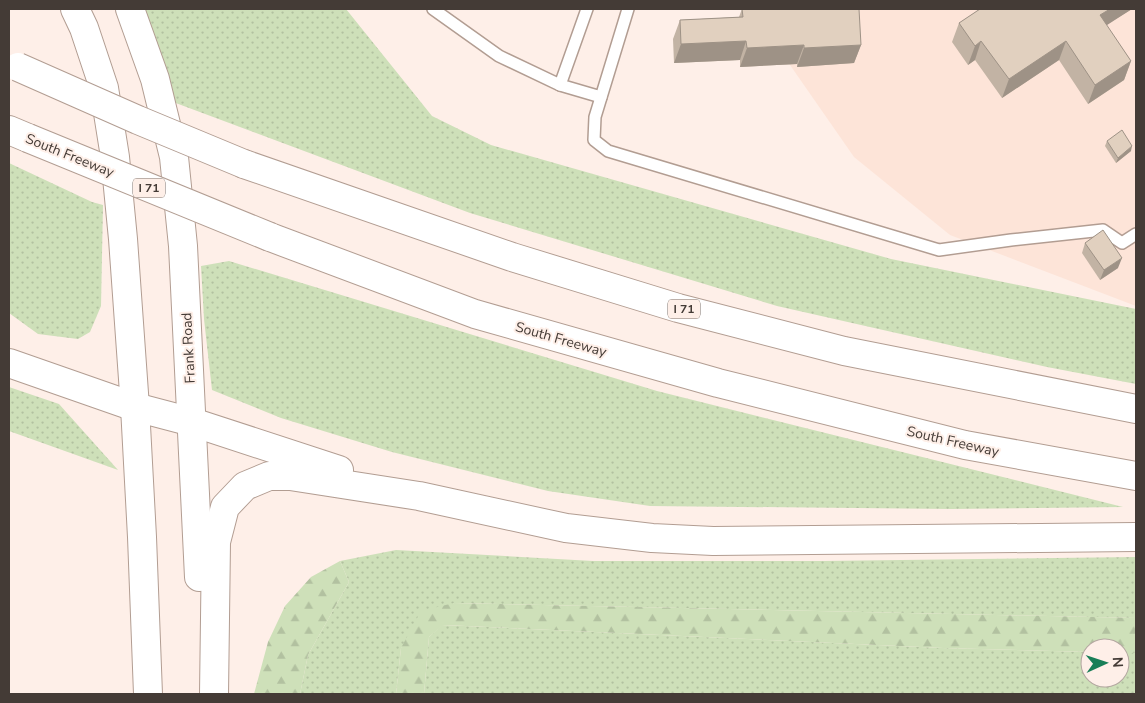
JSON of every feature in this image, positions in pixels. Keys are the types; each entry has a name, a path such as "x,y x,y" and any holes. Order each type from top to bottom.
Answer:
{"highway":[{"path":"75,9 84,28 104,88 115,157 135,407 148,694"},
{"name":"Frank Road","path":"130,9 155,79 174,157 184,246 198,546 200,694"},
{"name":"I 71","path":"13,65 244,164 512,257 678,308 844,351 1136,409"},
{"name":"South Freeway","path":"18,134 270,238 475,314 718,383 965,445 1136,476"},
{"path":"9,363 135,407 192,422 419,496"},
{"path":"214,694 216,542 225,507 245,486 269,476 290,476 419,496 566,528 652,538 713,541 1136,537"}],"lane":[{"path":"433,9 499,56 560,85 601,97"},
{"path":"560,85 587,9"},
{"path":"628,9 595,117 594,140 608,152 938,250 1103,230 1122,243 1136,234"}],"shaded area":[{"path":"751,9 1136,9 1136,306 950,235 854,157"}],"green space":[{"path":"138,9 346,9 432,116 491,145 891,259 1136,309 1136,384 1047,367 777,306 470,213 165,99"},
{"path":"9,163 92,202 103,205 101,306 90,332 78,339 38,334 9,313"},
{"path":"229,261 657,391 1123,507 951,509 650,506 548,491 392,452 281,418 212,390 204,319 201,266"},
{"path":"9,387 59,404 118,470 9,431"},
{"path":"396,550 593,561 824,561 1136,557 1136,618 454,603 401,648 396,694 300,694 308,655 349,582 340,561"},
{"path":"340,561 349,582 308,655 300,694 254,694 268,642 285,606 311,577"},
{"path":"454,603 1136,618 1136,653 1130,653 1130,638 1080,638 1080,652 943,648 443,625 429,637 424,694 396,694 401,648 421,611"},
{"path":"442,625 943,648 1080,652 1080,688 1130,688 1130,653 1136,653 1136,694 424,694 429,637"}],"building":[{"path":"742,9 859,9 861,45 747,48 746,41 681,44 680,20 743,17"},
{"path":"980,9 1110,9 1100,15 1131,61 1095,85 1066,41 1009,79 981,41 975,46 959,23"},
{"path":"1122,130 1132,146 1118,158 1107,141"},
{"path":"1103,230 1122,258 1104,270 1085,243"}]}
